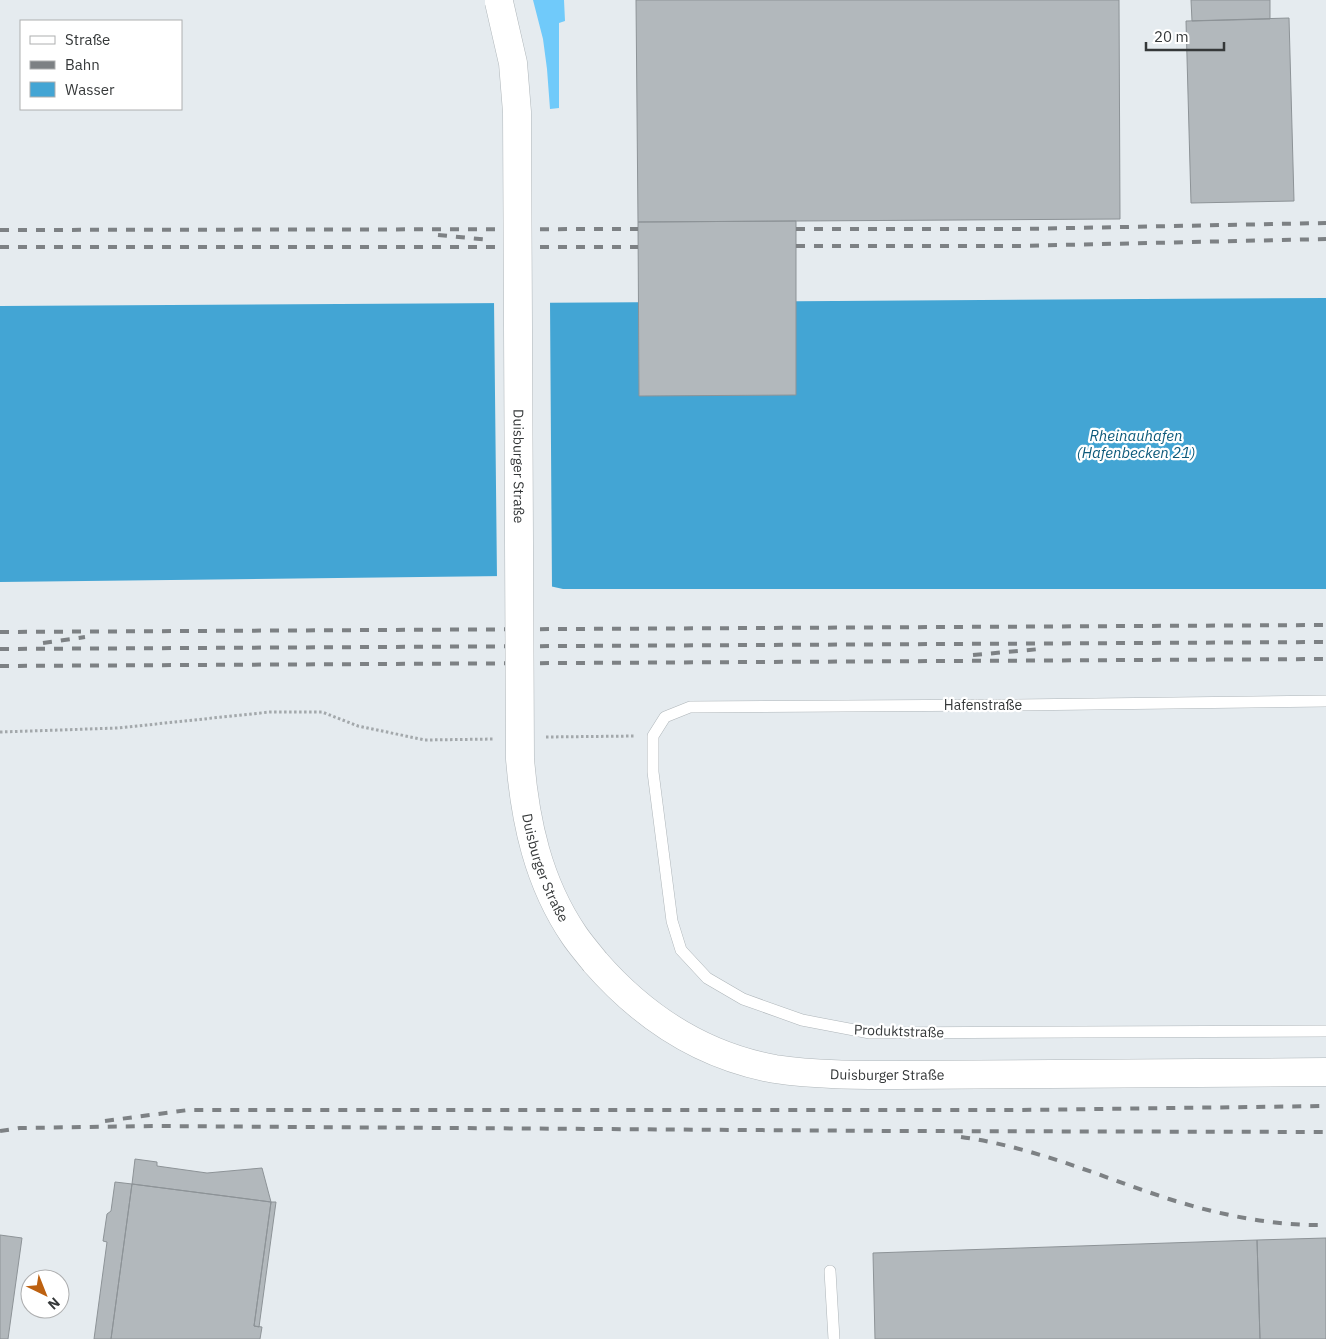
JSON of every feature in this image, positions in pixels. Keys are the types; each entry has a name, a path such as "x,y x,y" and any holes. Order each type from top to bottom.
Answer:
{"street":[{"name":"Duisburger Straße","path":"499,1 513,63 517,112 520,759 523,799 531,838 544,876 558,907 574,935 595,962 628,997 649,1015 676,1032 726,1055 776,1069 840,1074 897,1075 1326,1072"}],"lane":[{"name":"Hafenstraße","path":"653,736 666,717 690,707 1326,701"},
{"name":"Produktstraße","path":"653,736 652,772 672,921 681,950 707,978 743,1000 802,1020 870,1033 1326,1031"},
{"path":"830,1271 834,1339"}],"path":[{"path":"0,732 118,728 270,712 322,712 358,726 425,740 501,738"},
{"path":"539,737 653,736"}],"shaded area":[{"path":"533,0 564,0 565,21 559,23 559,108 550,109 543,39"}],"water":[{"name":"Rheinauhafen (Hafenbecken 21)","path":"1326,298 1326,589 563,589 505,576 0,582 0,306"}],"pier":[{"path":"494,301 550,301 552,589 497,579"}],"building":[{"path":"636,0 1119,0 1120,219 638,222"},
{"path":"1191,0 1270,0 1270,19 1192,21"},
{"path":"1289,18 1294,201 1191,203 1186,21"},
{"path":"796,221 796,395 639,396 638,222"},
{"path":"135,1159 157,1162 157,1166 207,1173 262,1168 271,1202 132,1184"},
{"path":"115,1182 132,1184 111,1339 94,1339 107,1242 103,1241 107,1214 111,1211"},
{"path":"132,1184 271,1202 254,1326 262,1327 260,1339 111,1339"},
{"path":"271,1202 276,1202 259,1327 254,1326"},
{"path":"0,1235 22,1238 8,1339 0,1339"},
{"path":"1326,1238 1326,1339 1260,1339 1257,1240"},
{"path":"1257,1240 1260,1339 875,1339 873,1253"}],"railway":[{"path":"796,229 1021,229 1326,223"},
{"path":"0,230 638,229"},
{"path":"438,235 490,240"},
{"path":"796,246 1016,246 1326,239"},
{"path":"0,247 638,247"},
{"path":"0,632 1326,625"},
{"path":"43,643 85,637"},
{"path":"0,649 1326,642"},
{"path":"973,655 1040,649"},
{"path":"0,666 1326,659"},
{"path":"105,1121 188,1110 1021,1110 1326,1106"},
{"path":"0,1131 20,1128 154,1126 1326,1132"},
{"path":"961,1137 1040,1155 1169,1199 1208,1210 1286,1224 1326,1225"}]}
